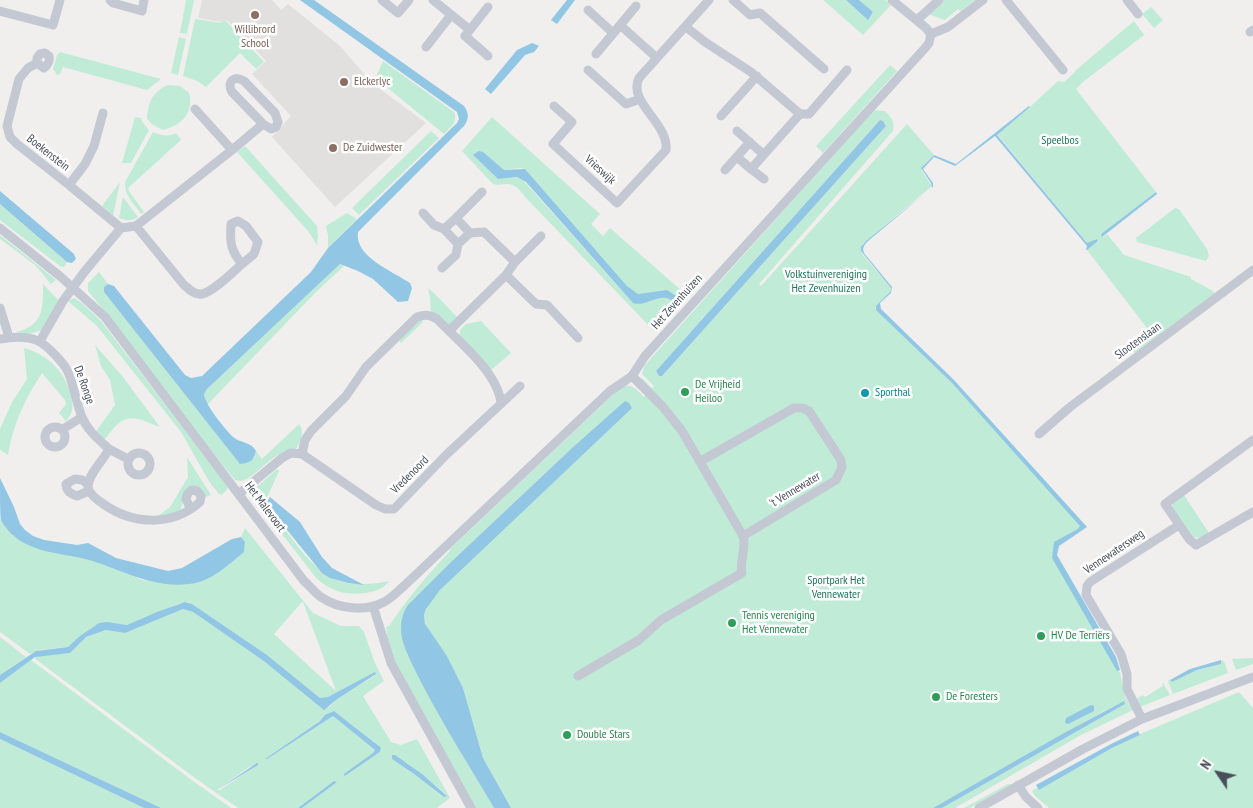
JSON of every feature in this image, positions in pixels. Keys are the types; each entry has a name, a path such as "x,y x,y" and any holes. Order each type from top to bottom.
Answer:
{"street":[{"path":"0,11 53,26 60,0"},
{"path":"113,1 142,11 144,0"},
{"path":"382,0 398,13 409,0"},
{"path":"433,0 470,30"},
{"path":"588,70 626,104 640,99 636,84 639,78 709,0"},
{"path":"733,0 750,15 760,14 824,69"},
{"path":"892,0 931,34 948,27 983,0"},
{"path":"917,20 939,0"},
{"path":"1006,0 1063,70"},
{"path":"1127,0 1138,14"},
{"path":"596,54 636,6"},
{"path":"488,7 465,36 488,56"},
{"path":"588,10 613,33"},
{"path":"426,47 451,15"},
{"path":"620,25 658,58"},
{"path":"686,27 756,76 800,114 809,114 847,70"},
{"name":"Het Zevenhuizen","path":"373,606 384,602 396,594 610,391 632,376 644,356 926,47 931,34"},
{"name":"Boekenstein","path":"37,62 28,68 19,79 7,126 10,137 121,228"},
{"path":"721,116 756,76"},
{"path":"239,78 244,81 278,117 276,127 271,129 263,124 232,92 230,82 234,79 239,78"},
{"name":"Vrieswijk","path":"554,106 572,122 553,144 618,203 666,150 667,141 640,99"},
{"path":"195,109 232,150"},
{"name":"Boekenstein","path":"69,184 85,164 94,146 103,113"},
{"path":"751,169 800,114"},
{"path":"0,308 4,338 25,338 40,342 63,301 121,228 136,226 263,124"},
{"path":"737,131 763,154"},
{"path":"725,170 750,142"},
{"path":"737,157 764,179"},
{"path":"444,229 482,192"},
{"path":"423,213 434,225 444,229 458,244"},
{"path":"456,218 470,233"},
{"path":"136,226 184,286 193,292 201,294 210,291 242,264"},
{"name":"Het Malevoort","path":"0,228 74,288 104,317 206,452 240,493 304,581 321,597 337,605 355,608 373,606"},
{"path":"442,268 456,256 458,244 470,233 484,232 516,262"},
{"path":"449,331 506,275 542,236"},
{"name":"Slootenslaan","path":"1039,434 1077,402 1253,270"},
{"path":"506,275 536,304 547,305 578,338"},
{"path":"240,493 282,458 291,454 302,454 305,440 310,431 346,396 366,367 417,317 429,315 438,319 482,366 496,385 501,404"},
{"name":"De Ronge","path":"40,342 57,356 67,370 82,417 91,432 109,449 128,459"},
{"path":"578,676 639,640 661,620 742,573 740,568 744,544 743,536 701,461 674,420 632,376"},
{"name":"Vredenoord","path":"302,454 376,505 385,509 394,509 446,455 520,386"},
{"name":"'t Vennewater","path":"701,461 794,408 802,408 809,411 841,460 842,467 836,480 743,536"},
{"name":"De Ronge","path":"63,429 82,417"},
{"path":"1253,440 1165,504 1189,540 1196,545 1253,512"},
{"path":"109,449 88,487 97,500 110,510 126,517 138,519 167,519 179,516 190,508"},
{"name":"Vennewatersweg","path":"1142,718 1127,689 1127,674 1121,654 1086,594 1086,590 1090,582 1179,525"},
{"path":"373,606 391,663 471,808"},
{"path":"979,808 1142,718 1253,677"},
{"path":"1018,785 1026,797 1038,808"}],"shaded area":[{"path":"202,0 272,0 281,10 288,4 340,46 372,83 426,123 335,207 272,137 291,116 252,74 266,61 228,21 221,20 221,22 198,18"}],"green space":[{"path":"186,0 194,0 187,34 180,33"},
{"path":"823,0 846,0 868,19 873,12 859,0 885,0 891,5 863,35"},
{"path":"944,0 975,0 961,11 958,9 945,20 928,14"},
{"path":"1151,7 1163,20 1154,28 1142,14"},
{"path":"195,19 221,23 222,20 227,22 264,62 256,69 240,53 206,87 197,81 183,76"},
{"name":"Speelbos","path":"1134,21 1144,35 1076,89 1156,192 1101,234 1103,237 1107,234 1124,255 1191,277 1191,279 1213,291 1216,295 1137,354 1133,351 1153,336 1087,250 1098,241 1095,239 1087,243 997,134 1058,81 1064,82"},
{"path":"179,37 186,39 178,75 171,73"},
{"path":"60,52 161,79 147,90 63,67 60,74 57,75 53,69 57,55"},
{"path":"383,61 454,112 454,122 444,134 378,80 376,77"},
{"path":"890,65 897,71 823,153 816,146"},
{"path":"168,85 180,86 189,93 190,107 181,121 163,130 153,125 147,119 152,99 158,91"},
{"name":"Sportpark Het Vennewater","path":"874,110 885,111 893,123 893,131 759,284 761,286 907,124 934,155 924,164 922,171 932,186 863,244 861,251 863,255 891,288 891,291 875,308 952,383 1084,527 1060,543 1055,552 1120,673 1125,697 1133,710 1081,735 955,808 942,808 1125,703 1120,703 1102,712 933,808 511,808 483,758 463,688 447,656 426,628 424,615 429,603 440,590 494,537 571,449 451,562 406,608 402,618 402,635 407,654 433,704 494,808 475,808 401,679 388,642 386,627 389,626 410,596 450,549 620,388 630,386 644,397 650,390 641,379 652,388 654,386 642,374 644,366","holes":["880,120 886,126 662,376 659,376 656,371"]},
{"path":"135,117 141,118 149,130 131,163 122,163"},
{"path":"492,117 600,214 591,224 603,236 610,228 682,291 681,299 667,290 638,294 627,286 525,169 504,170 473,155 498,179 517,177 523,180 633,303 639,304 665,298 675,304 654,331 518,189 510,184 493,184 462,151"},
{"path":"431,131 439,138 359,215 352,208"},
{"path":"153,132 165,136 176,133 181,140 128,188 144,212 141,214 128,195 125,182"},
{"path":"245,146 317,226 317,245 308,231 237,152"},
{"path":"120,182 113,216 102,206"},
{"path":"123,197 138,217 128,220 119,218"},
{"path":"0,204 67,262 64,267 60,266 0,220"},
{"path":"1175,208 1179,209 1207,249 1209,256 1206,261 1137,242 1136,238"},
{"path":"347,213 357,219 328,248 326,226"},
{"path":"0,235 56,280 51,284 35,265 0,239"},
{"path":"340,264 344,266 317,291 207,405 204,394 207,389"},
{"path":"99,272 108,284 104,287 104,292 240,463 255,457 256,451 262,459 299,424 302,430 302,437 295,450 281,453 247,479 242,481 235,480 88,291 88,283"},
{"path":"43,284 59,301 42,330 29,334 16,332 32,325 37,320 42,308"},
{"path":"428,288 458,318 449,325 431,312"},
{"path":"74,298 101,321 228,487 222,495 210,483 181,432 97,326 68,301"},
{"path":"421,319 423,322 401,343 399,340"},
{"path":"481,321 511,353 491,370 460,336 460,330 466,324"},
{"path":"95,345 123,377 160,427 134,418 128,418 117,425 104,440 95,433 115,405 110,380 101,366"},
{"path":"24,348 48,359 60,372 68,387 72,400 72,409 66,421 59,413 66,404 65,400 42,373 20,412 8,455 0,450 0,429 12,402 27,379"},
{"path":"187,457 211,495 206,497 200,490 185,494 180,512 155,518 170,507 188,477"},
{"path":"277,469 279,471 265,502 313,564 323,572 345,582 372,584 389,581 385,586 373,592 350,594 334,590 317,579 250,493"},
{"path":"1184,495 1209,533 1200,538 1190,536 1172,507 1173,503"},
{"path":"0,519 10,532 36,548 86,559 142,580 188,584 219,572 244,552 245,542 241,537 245,528 313,613 341,626 359,626 364,632 375,663 384,681 363,696 391,742 401,745 417,739 450,798 437,808 302,808 337,781 334,781 298,808 238,808 34,658 40,655 70,653 86,637 106,630 125,633 183,609 193,612 329,707 336,700 376,673 328,697 320,698 267,655 189,602 178,604 127,625 113,623 94,626 68,647 39,650 30,654 0,632","holes":["303,602 336,691 274,634","334,711 377,744 381,750 346,776 375,750 333,716 265,759","392,759 407,763 446,794 444,797","259,764 220,790 217,790 249,767"]},
{"path":"0,637 26,657 0,675"},
{"path":"1253,658 1253,664 1236,670 1232,659"},
{"path":"31,660 231,808 161,808 0,732 0,683"},
{"path":"1220,660 1224,661 1228,673 1173,694 1168,681 1170,679 1172,682 1197,670 1221,664"},
{"path":"1163,683 1170,695 1140,707 1136,699 1143,695 1145,697 1163,686"},
{"path":"1239,692 1253,708 1253,808 1049,808 1032,791 1038,787 1039,790 1140,734"},
{"path":"0,739 144,808 0,808"},
{"path":"1008,784 1012,784 970,808 964,808"}],"water":[{"path":"300,0 314,0 464,106 468,118 464,126 358,232 358,241 368,256 385,269 410,283 412,288 408,301 398,302 373,279 340,264 207,389 204,394 205,399 221,423 233,437 248,444 256,451 251,461 240,464 104,292 104,287 108,284 114,286 185,375 191,378 202,376 311,272 328,248 459,119 457,112"},
{"path":"567,0 575,0 557,24 551,20"},
{"path":"846,0 859,0 873,12 868,20"},
{"path":"532,43 539,46 534,52 525,55 491,94 485,89 517,50"},
{"path":"1029,106 997,135 1087,243 1097,239 1098,241 1086,250 1087,246 995,136 955,166 934,157 923,169 933,183 932,188 931,183 921,168 934,155 956,164"},
{"path":"880,120 886,126 662,376 659,376 656,371"},
{"path":"479,151 483,152 504,170 525,169 627,286 638,294 667,290 681,299 675,304 665,298 638,304 633,303 526,182 517,177 498,179 473,155"},
{"path":"0,191 74,254 76,259 72,263 67,262 0,204"},
{"path":"1156,192 1157,194 1102,237 1101,234"},
{"path":"926,193 868,241 864,247 864,253 892,287 891,293 880,303 881,309 954,380 1087,527 1059,546 1057,555 1116,657 1120,670 1117,671 1052,558 1054,542 1078,529 1080,526 952,383 876,310 876,306 891,291 891,288 861,251 861,247 866,241"},
{"path":"625,401 632,408 440,590 426,609 424,615 425,624 447,656 463,688 483,758 511,808 494,808 439,715 411,662 402,638 402,616 408,605 451,562"},
{"path":"0,478 20,524 33,536 44,540 77,545 88,543 116,558 168,571 182,568 232,539 241,537 245,542 244,552 219,572 205,580 197,583 175,585 149,581 85,559 40,549 19,540 3,524 0,506"},
{"path":"270,497 300,522 322,557 332,568 364,585 330,578 322,573 270,509 266,503"},
{"path":"185,602 192,604 267,655 320,698 328,697 375,672 376,674 324,710 265,662 193,612 183,609 125,633 106,630 86,637 70,653 35,657 0,683 0,675 36,651 68,647 99,623 107,622 127,625"},
{"path":"1221,660 1221,664 1197,670 1172,682 1170,680 1190,669"},
{"path":"1124,701 1125,704 942,808 933,808 1064,733"},
{"path":"1091,705 1094,706 1094,711 1068,724 1065,723 1066,718"},
{"path":"334,711 379,746 381,748 380,752 344,776 344,774 375,750 333,716 265,759 320,721 325,715"},
{"path":"1138,731 1140,735 1112,748 1039,790 1036,785 1111,744"},
{"path":"0,732 161,808 144,808 0,739"},
{"path":"392,755 395,755 422,774 447,796 444,797 392,759"},
{"path":"257,763 258,765 217,790"},
{"path":"334,781 337,782 302,808 298,808"}],"place":[{"name":"Willibrord School","path":"255,15"},
{"name":"Elckerlyc","path":"344,82"},
{"name":"De Zuidwester","path":"333,148"},
{"name":"De Vrijheid Heiloo","path":"685,392"},
{"name":"Sporthal","path":"865,393"},
{"name":"Tennis vereniging Het Vennewater","path":"732,623"},
{"name":"HV De Terriërs","path":"1041,636"},
{"name":"De Foresters","path":"936,697"},
{"name":"Double Stars","path":"567,735"}],"park label":[{"name":"Volkstuinvereniging Het Zevenhuizen","path":"826,282"}]}
